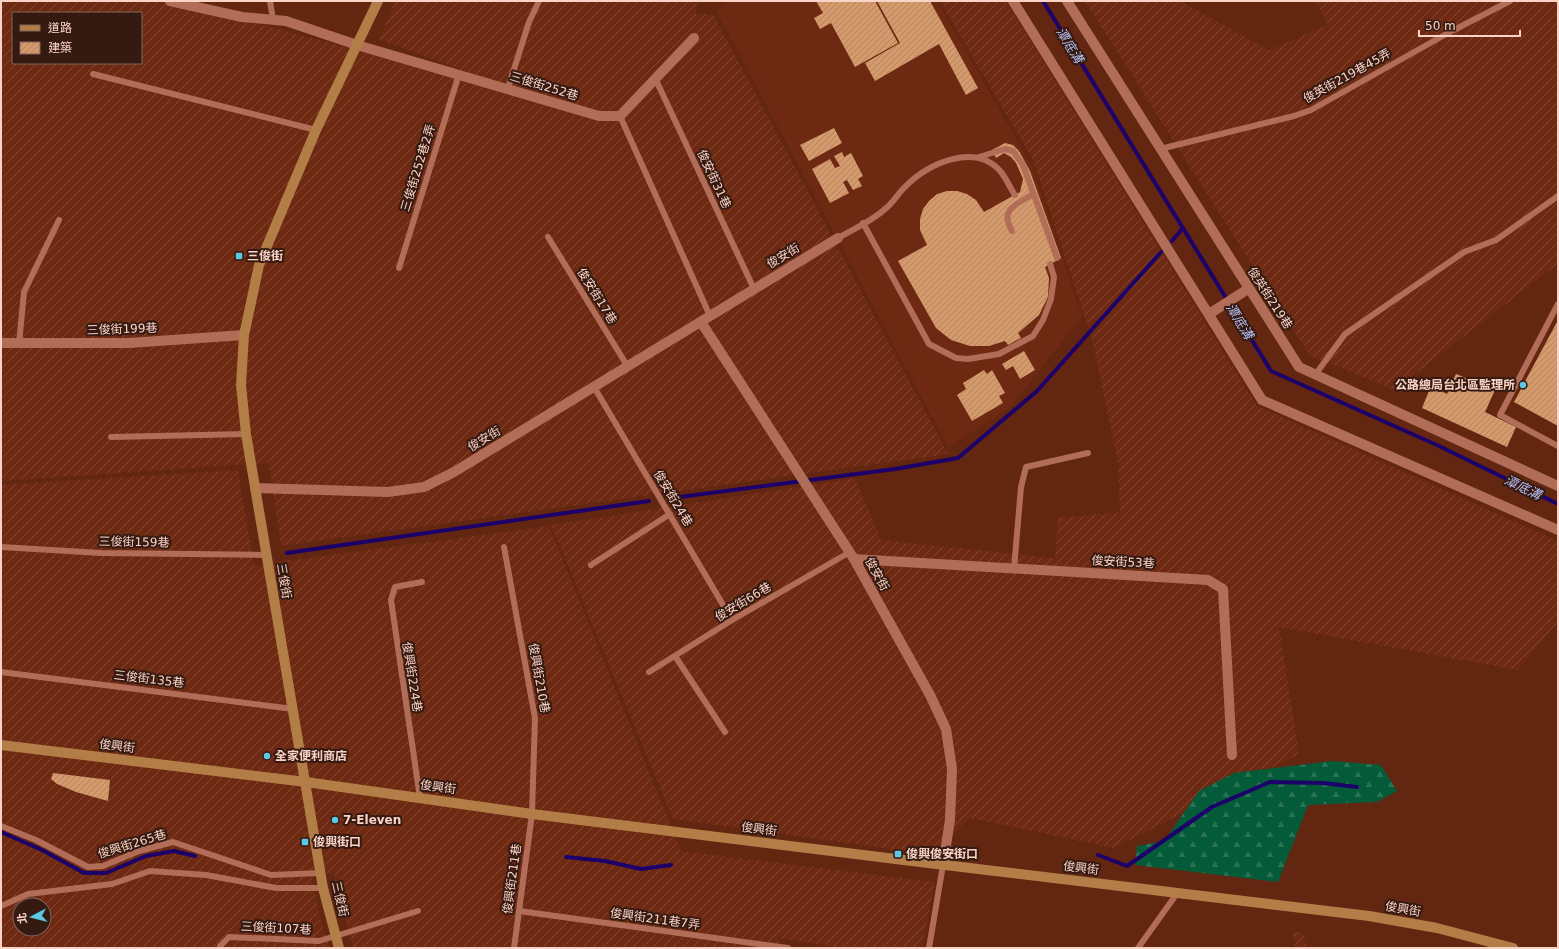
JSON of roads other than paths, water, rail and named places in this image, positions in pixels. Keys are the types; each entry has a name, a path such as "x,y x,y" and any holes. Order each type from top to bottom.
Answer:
{"street":[{"name":"三俊街252巷","path":"170,1 242,17 286,21 357,45 508,88 599,116 620,116"},
{"name":"三俊街","path":"339,948 323,888 294,709 246,434 241,385 244,334 259,265 316,130 378,1"},
{"path":"1013,1 1262,400 1558,530"},
{"name":"俊英街219巷","path":"1067,1 1248,289 1299,367 1558,486"},
{"path":"620,116 694,38"},
{"name":"俊安街","path":"255,488 388,492 424,487 454,472 838,238"},
{"path":"1208,314 1248,289"},
{"name":"俊安街","path":"701,322 852,556 930,695 946,729 952,769 950,820 943,865"},
{"name":"三俊街199巷","path":"1,343 129,343 244,334"},
{"name":"俊安街53巷","path":"852,556 1014,569 1208,580 1223,589 1232,755"},
{"name":"俊興街","path":"1,745 306,782 532,814 1369,916 1437,928 1513,948"}],"lane":[{"path":"270,1 273,20"},
{"path":"508,88 529,22 539,1"},
{"name":"俊英街219巷45弄","path":"1160,149 1294,116 1311,110 1448,33 1510,1"},
{"path":"93,74 316,130"},
{"name":"三俊街252巷2弄","path":"399,268 458,74"},
{"name":"俊安街31巷","path":"655,78 754,289"},
{"path":"620,116 710,316"},
{"path":"838,238 886,209 906,185 923,172 946,161 965,157 979,157 1005,149 1013,151 1023,166 1032,194 1057,258"},
{"path":"979,157 1000,171 1015,196"},
{"path":"1012,231 1007,223 1007,216 1010,208 1032,194"},
{"path":"1315,375 1345,334 1464,252 1496,240 1558,196"},
{"path":"19,344 24,292 59,220"},
{"path":"863,223 929,344 956,358 968,359 999,354 1033,336 1043,320 1051,300 1054,277 1050,264"},
{"name":"俊安街17巷","path":"548,237 628,366"},
{"path":"1558,304 1500,415 1558,446"},
{"name":"俊安街24巷","path":"594,387 732,620"},
{"path":"111,437 246,434"},
{"path":"1014,569 1021,487 1026,467 1088,453"},
{"path":"591,565 670,514"},
{"name":"三俊街159巷","path":"1,547 101,553 267,555"},
{"name":"俊興街210巷","path":"504,547 535,718 532,814"},
{"name":"俊安街66巷","path":"649,672 732,620 852,556"},
{"name":"俊興街224巷","path":"420,798 391,600 395,587 422,582"},
{"path":"675,656 725,732"},
{"name":"三俊街135巷","path":"1,672 294,709"},
{"name":"俊興街211巷","path":"514,948 532,814"},
{"name":"俊興街265巷","path":"1,826 36,840 88,867 103,866 139,851 173,842 271,875 321,873"},
{"path":"929,948 943,865"},
{"path":"1,906 28,894 112,884 150,871 206,875 276,888 323,888"},
{"path":"1138,948 1178,892"},
{"name":"俊興街211巷7弄","path":"519,911 788,948"},
{"path":"336,937 418,912"},
{"name":"三俊街107巷","path":"220,948 220,946 229,937 319,941 336,937"}],"waterway":[{"name":"潭底溝","path":"1043,1 1271,371 1439,446 1558,504"},
{"path":"1172,241 1182,229"},
{"path":"672,498 895,469 958,458 1037,391 1161,252"},
{"path":"287,553 649,501"},
{"path":"1098,855 1127,866 1212,807 1270,782 1323,783 1357,787"},
{"path":"1,832 42,850 84,873 106,873 146,856 174,851 195,856"},
{"path":"566,857 605,861 641,869 671,865"}],"place":[{"name":"三俊街","path":"239,256"},
{"name":"公路總局台北區監理所","path":"1523,385"},
{"name":"全家便利商店","path":"267,756"},
{"name":"7-Eleven","path":"335,820"},
{"name":"俊興街口","path":"305,842"},
{"name":"俊興俊安街口","path":"898,854"}]}
